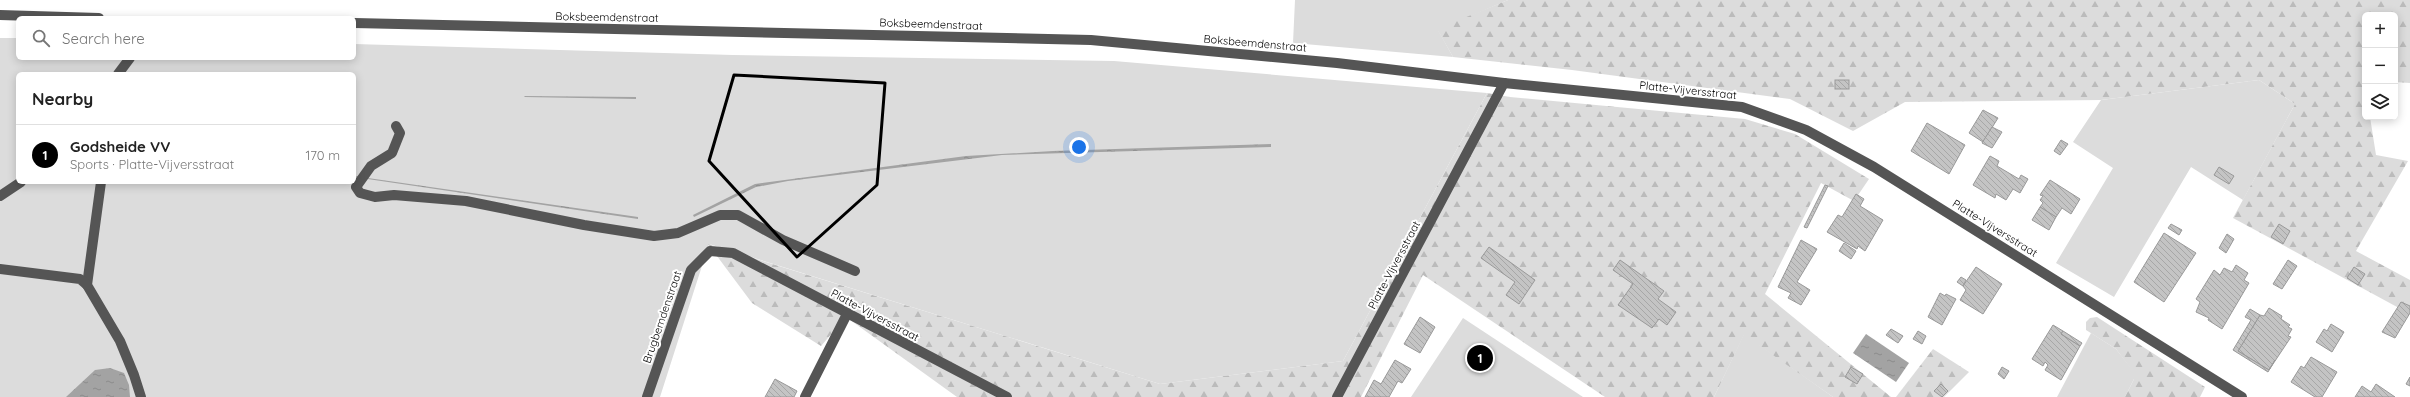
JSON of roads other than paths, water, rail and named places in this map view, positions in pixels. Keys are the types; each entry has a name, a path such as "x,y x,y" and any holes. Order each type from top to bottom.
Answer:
{"street":[{"path":"0,15 33,16"},
{"name":"Boksbeemdenstraat","path":"356,24 1091,40 1337,63 1504,83"},
{"path":"120,72 128,60"},
{"name":"Platte-Vijversstraat","path":"1337,397 1504,83 1742,107 1806,130 1874,167 2242,397"},
{"path":"396,126 400,133 392,153 371,166 356,187 360,193 376,197 394,195 466,201 584,225 654,236 678,233 720,215 738,215 784,240 855,271"},
{"path":"0,196 18,184"},
{"path":"87,284 101,184"},
{"name":"Brugbemdenstraat","path":"647,397 691,270 710,251 733,253"},
{"name":"Platte-Vijversstraat","path":"733,253 1008,397"},
{"path":"0,269 80,279 87,284 120,341 141,397"},
{"path":"805,397 847,314"}],"water":[{"path":"524,97 636,97 636,99"},
{"path":"1271,144 1271,147 1002,155 788,181 756,187 694,217 693,215 755,184 966,156 1053,151"},
{"path":"356,176 638,217 638,219 356,177"},
{"path":"1866,334 1909,363 1896,382 1853,353"},
{"path":"110,368 124,373 129,385 130,397 66,397 95,370"}],"place":[{"name":"Godsheide VV","path":"1480,358"}]}
